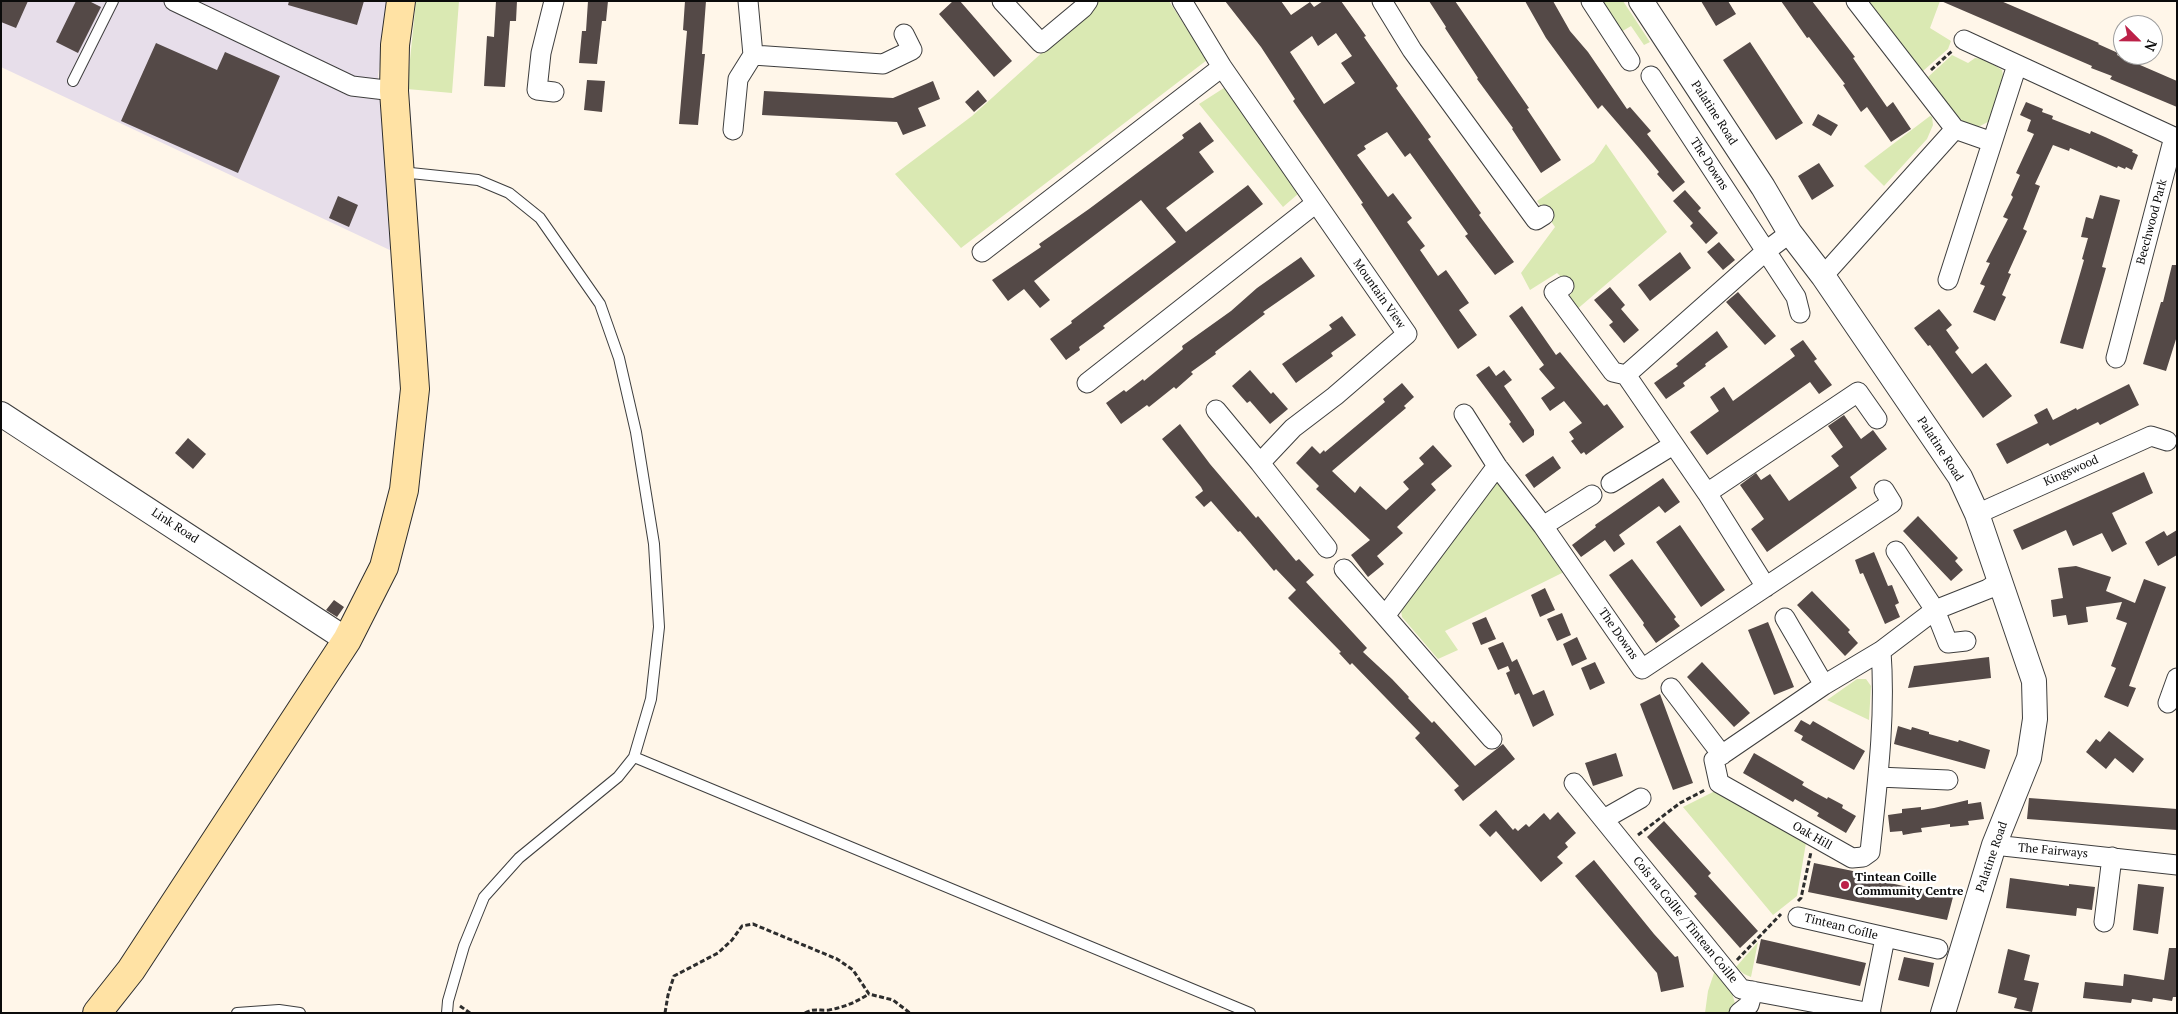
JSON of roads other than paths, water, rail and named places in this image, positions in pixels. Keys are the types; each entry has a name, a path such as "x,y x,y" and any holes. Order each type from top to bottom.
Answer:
{"main road":[{"path":"100,1012 131,970 347,640 384,567 404,490 415,389 394,91 395,45 401,1"}],"street":[{"path":"174,1 352,86 394,91"},
{"path":"554,1 541,53 537,90 554,92"},
{"path":"733,130 738,79 753,55 748,1"},
{"path":"1002,1 1041,43 1083,8 1088,1"},
{"name":"Mountain View","path":"1182,1 1222,66 1407,334 1336,396 1294,428 1260,462"},
{"path":"1382,1 1412,50 1536,220 1544,215"},
{"path":"1591,1 1630,61"},
{"name":"Palatine Road","path":"1641,1 1758,179 1790,233 1823,276 1960,477 1977,514 2034,681 2035,719 2029,758 1994,845 1943,1013"},
{"path":"1856,1 1955,130 1992,142"},
{"path":"753,55 883,64 912,50 904,34"},
{"name":"Beechwood Park","path":"1964,40 2174,137 2116,358"},
{"path":"1948,280 2016,65"},
{"path":"982,252 1222,66"},
{"name":"The Downs","path":"1651,76 1796,297 1800,313"},
{"path":"1823,276 1955,130"},
{"path":"1087,383 1316,204"},
{"path":"1626,375 1766,251 1790,233"},
{"path":"1564,286 1554,292 1613,372 1626,375 1707,493 1766,587"},
{"path":"1707,493 1858,392 1877,419"},
{"path":"1216,410 1260,462 1327,548"},
{"name":"Link Road","path":"1,414 347,640"},
{"name":"The Downs","path":"1464,414 1497,466 1542,526 1642,669 1892,503 1884,490"},
{"name":"Kingswood","path":"1977,514 2150,436 2167,441"},
{"path":"1610,483 1673,446"},
{"path":"1385,616 1497,466"},
{"path":"1542,526 1592,495"},
{"path":"1896,551 1936,610 1948,643 1966,640"},
{"path":"1344,570 1492,739"},
{"path":"1670,688 1722,755 1824,685 1881,651 1936,610 1988,589 2000,581"},
{"path":"1785,618 1824,685"},
{"name":"Oak Hill","path":"1722,755 1714,760 1719,783 1852,858 1863,858 1870,852 1878,777 1883,677 1881,651"},
{"path":"2168,703 2177,678"},
{"path":"1878,777 1948,780"},
{"name":"Coís na Coílle / Tintean Coille","path":"1574,783 1741,988 1753,992 1871,1013"},
{"path":"1604,819 1641,798"},
{"name":"The Fairways","path":"1994,845 2177,865"},
{"path":"2104,922 2112,857"},
{"name":"Tintean Coílle","path":"1792,910 1885,938 1938,949"},
{"name":"Tintean Coílle","path":"1871,1013 1885,938"},
{"path":"1739,1013 1749,1005 1753,992"}],"lane":[{"path":"73,82 113,1"},
{"path":"401,172 478,180 509,193 540,218 600,304 620,358 636,432 654,544 659,627 651,699 634,757 618,777 519,858 484,897 464,946 448,1001 447,1013"},
{"path":"634,757 1250,1013"},
{"path":"237,1013 279,1010 300,1013"}],"place":[{"name":"Tintean Coille Community Centre","path":"1845,885"}]}
